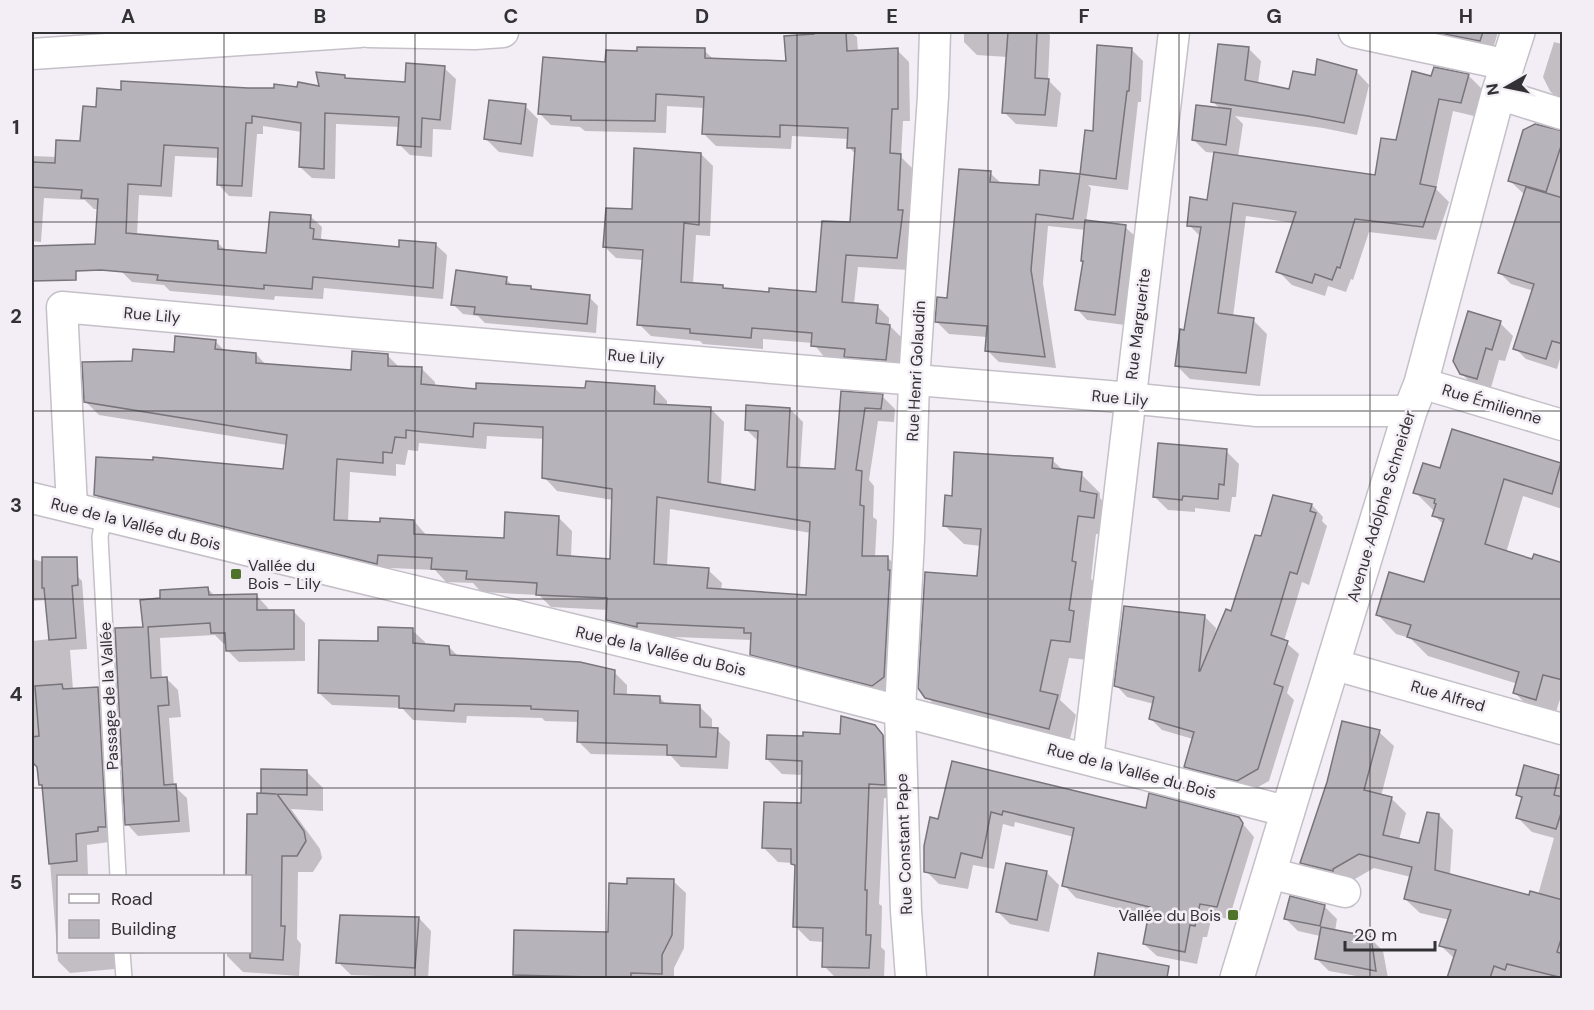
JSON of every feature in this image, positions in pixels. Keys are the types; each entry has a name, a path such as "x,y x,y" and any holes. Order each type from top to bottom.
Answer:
{"street":[{"path":"32,54 360,32"},
{"path":"368,32 475,34 503,32"},
{"name":"Rue Henri Golaudin","path":"900,710 914,381 933,96 934,32"},
{"name":"Rue Marguerite","path":"1088,759 1173,32"},
{"path":"1354,32 1503,80 1563,114"},
{"name":"Avenue Adolphe Schneider","path":"1237,978 1415,397 1518,32"},
{"name":"Rue Lily","path":"72,507 62,307 1129,398 1257,411 1415,397"},
{"name":"Rue Émilienne","path":"1415,397 1563,425"},
{"name":"Rue de la Vallée du Bois","path":"32,498 900,710 1289,812"},
{"name":"Rue Alfred","path":"1332,664 1563,729"},
{"name":"Rue Constant Pape","path":"900,710 906,911 911,978"},
{"path":"1269,873 1345,892"}],"lane":[{"name":"Passage de la Vallée","path":"104,515 100,537 118,875"},
{"path":"122,953 124,978"}],"building":[{"path":"814,32 846,32 847,51 898,48 898,109 892,109 890,153 901,154 898,210 903,210 897,258 846,255 842,302 878,305 876,323 890,325 886,360 844,357 845,349 811,346 812,333 752,328 751,338 690,333 690,329 637,325 643,250 603,247 606,208 632,209 634,148 701,153 699,225 684,223 681,282 769,292 769,288 816,292 822,221 850,222 855,148 847,148 848,128 780,125 780,137 702,134 704,97 656,94 655,121 571,120 571,116 538,114 543,57 605,62 606,50 637,51 637,47 705,48 705,58 786,61 784,36 814,34"},
{"path":"1008,32 1037,32 1035,78 1049,79 1045,115 1002,113"},
{"path":"1445,32 1483,32 1480,41 1444,34"},
{"path":"1218,44 1249,47 1245,80 1289,89 1293,71 1315,75 1317,59 1357,70 1344,123 1211,102"},
{"path":"1097,45 1132,48 1129,91 1127,91 1116,179 1080,174 1085,130 1093,131"},
{"path":"406,63 445,66 440,120 422,118 421,147 397,145 399,117 325,113 324,169 299,167 301,123 252,116 252,123 246,123 242,186 217,185 218,148 164,145 161,186 128,184 126,233 218,241 218,249 266,253 270,212 311,215 310,228 314,229 313,239 399,247 399,240 436,243 433,288 313,277 312,289 264,285 264,289 157,280 158,275 101,270 76,271 76,280 32,281 32,246 95,244 98,199 81,198 82,190 32,187 32,162 55,163 56,140 80,141 83,106 96,107 97,88 121,90 121,81 248,88 274,88 274,84 297,87 298,82 319,86 316,72 345,75 345,78 405,82"},
{"path":"1434,67 1469,74 1461,103 1439,99 1420,184 1436,187 1423,227 1355,219 1340,268 1337,267 1332,280 1315,274 1312,283 1276,272 1296,212 1233,203 1218,313 1254,318 1246,373 1175,366 1180,329 1184,330 1201,227 1187,226 1190,197 1207,200 1214,152 1375,175 1381,138 1396,140 1412,71 1431,76"},
{"path":"489,100 526,104 521,144 484,139"},
{"path":"1196,105 1231,109 1226,145 1192,140"},
{"path":"1535,124 1563,131 1563,140 1546,192 1508,181 1523,130"},
{"path":"959,169 991,171 990,182 1039,185 1040,170 1080,174 1073,219 1036,214 1031,270 1045,357 985,351 987,326 935,322 937,297 947,298"},
{"path":"1526,187 1563,198 1563,344 1552,341 1546,359 1513,349 1534,284 1498,273"},
{"path":"1085,220 1126,225 1115,315 1075,310 1083,261 1081,261"},
{"path":"456,270 507,277 506,284 531,286 531,289 590,295 587,324 474,314 475,307 451,305"},
{"path":"1468,311 1501,321 1492,350 1486,348 1477,379 1460,374 1453,361"},
{"path":"175,336 216,340 215,349 256,353 256,363 351,370 352,351 388,354 388,366 422,367 421,384 476,389 476,383 585,388 586,381 655,386 654,404 711,407 708,482 755,490 758,431 745,430 746,405 790,408 787,467 835,469 841,391 883,394 881,409 865,408 856,470 862,471 860,505 864,506 862,556 888,556 888,570 890,570 884,677 872,686 750,655 751,633 744,633 744,628 637,623 637,627 606,620 607,598 536,595 537,583 466,579 467,571 431,569 432,558 378,555 377,564 94,495 96,457 153,460 153,457 283,469 287,435 84,402 82,362 132,361 133,349 174,352","holes":["474,423 543,427 542,478 612,489 610,559 557,555 559,516 505,512 504,538 414,534 414,520 380,518 380,522 334,520 337,459 383,463 383,452 392,453 395,437 406,438 406,430 473,437","657,497 810,522 806,595 707,588 709,568 654,564"]},
{"path":"1452,429 1561,463 1552,494 1504,479 1485,544 1532,559 1534,554 1563,563 1563,680 1543,675 1536,700 1513,693 1519,672 1407,637 1411,625 1376,615 1389,572 1424,582 1444,519 1432,516 1436,504 1435,499 1413,493 1423,463 1440,468"},
{"path":"1158,443 1227,449 1224,485 1219,484 1218,499 1183,496 1182,500 1153,497"},
{"path":"954,452 1053,458 1052,468 1082,472 1080,491 1097,494 1094,518 1078,516 1072,561 1076,562 1069,610 1074,611 1070,642 1051,640 1040,691 1058,695 1049,729 925,698 918,688 925,572 977,576 981,529 943,526 945,495 952,496"},
{"path":"1273,495 1312,504 1310,511 1316,513 1297,574 1290,572 1271,635 1288,641 1274,684 1283,687 1258,769 1237,781 1184,767 1194,732 1149,719 1154,697 1114,686 1124,606 1205,615 1200,671 1226,609 1231,611 1255,535 1261,536"},
{"path":"42,557 77,557 78,585 72,586 76,638 49,640 44,588 42,588"},
{"path":"208,587 209,595 257,594 257,610 294,610 294,649 226,651 225,633 211,633 210,623 148,627 151,678 167,677 169,705 158,706 164,785 176,784 179,821 125,825 115,628 143,627 140,600 160,598 160,590"},
{"path":"378,627 413,628 413,643 449,646 450,655 580,662 615,670 614,694 660,696 660,703 700,705 700,727 718,728 716,757 667,755 667,745 577,742 578,711 531,709 531,706 455,704 454,711 399,708 399,696 318,693 319,640 378,641"},
{"path":"62,684 63,689 98,687 106,827 98,827 98,831 76,834 77,861 49,864 42,785 39,785 37,767 32,762 32,737 39,736 35,686"},
{"path":"841,716 875,725 883,735 885,785 869,784 865,890 867,890 866,935 871,935 869,968 822,967 823,928 793,927 795,865 791,864 791,849 762,848 764,802 801,803 802,761 766,759 767,735 803,736 803,732 840,734"},
{"path":"1342,721 1380,730 1364,790 1392,797 1383,835 1419,843 1427,812 1439,814 1435,870 1529,895 1530,891 1563,900 1563,933 1557,952 1563,954 1563,978 1507,964 1505,970 1494,966 1490,978 1447,978 1456,950 1439,946 1451,910 1404,899 1412,867 1359,854 1333,871 1300,863 1327,782"},
{"path":"952,761 1146,808 1149,793 1239,817 1243,823 1217,907 1200,904 1195,926 1190,925 1185,952 1143,944 1150,907 1062,886 1074,828 1003,811 1002,815 991,812 982,858 961,853 955,878 924,872 924,846 930,817 938,819"},
{"path":"1524,765 1559,775 1554,795 1563,797 1563,807 1556,829 1516,818 1522,797 1516,795"},
{"path":"261,769 307,770 307,795 277,794 304,831 306,841 297,856 282,856 281,926 285,926 283,960 250,958 250,953 252,953 252,875 246,875 247,814 257,814 257,793 276,794 261,793"},
{"path":"1006,863 1047,871 1037,920 996,912"},
{"path":"627,878 674,879 672,935 662,955 662,974 631,973 631,978 513,975 514,930 608,932 609,883 627,884"},
{"path":"1290,896 1325,905 1320,926 1284,919"},
{"path":"340,915 419,917 415,968 336,963"},
{"path":"1321,927 1371,937 1376,971 1315,959"},
{"path":"1098,953 1169,966 1167,978 1094,978"}],"place":[{"name":"Vallée du Bois - Lily","path":"236,574"},
{"name":"Vallée du Bois","path":"1233,915"}]}
